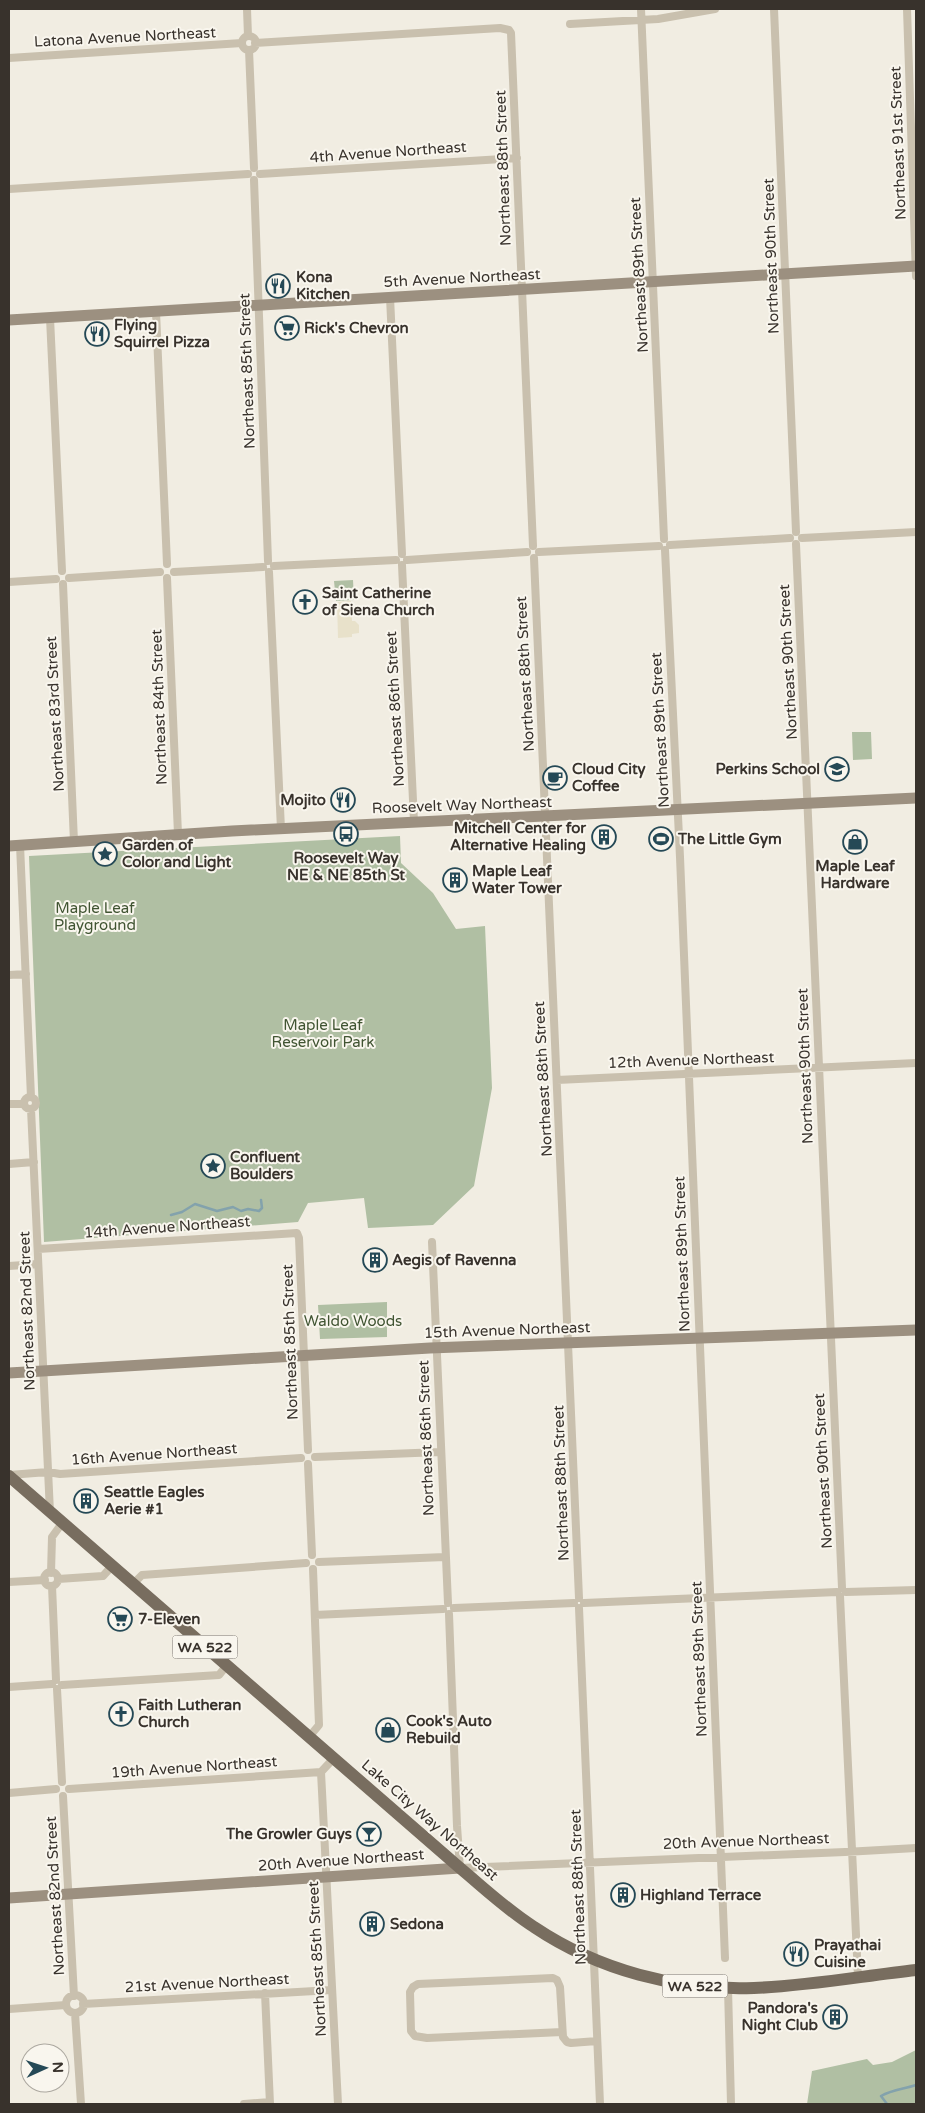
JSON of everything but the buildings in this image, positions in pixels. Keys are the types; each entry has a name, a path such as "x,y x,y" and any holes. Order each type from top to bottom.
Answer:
{"main road":[{"name":"5th Avenue Northeast","path":"9,320 916,266"},
{"name":"Roosevelt Way Northeast","path":"15,846 178,834 916,798"},
{"name":"15th Avenue Northeast","path":"9,1373 436,1348 916,1330"},
{"name":"Lake City Way Northeast","path":"9,1475 460,1868 534,1927 594,1959 660,1980 699,1986 728,1988 785,1986 916,1970"},
{"name":"20th Avenue Northeast","path":"9,1898 460,1868"}],"street":[{"path":"247,9 248,36"},
{"name":"Northeast 89th Street","path":"641,9 700,1338 725,1958"},
{"path":"570,24 641,20 715,9"},
{"name":"Northeast 90th Street","path":"774,9 796,532 799,533 796,540 851,1852 858,1977"},
{"name":"Northeast 91st Street","path":"907,9 916,276"},
{"name":"Northeast 88th Street","path":"255,43 500,28 509,30 512,38 522,290 536,549"},
{"path":"248,36 253,38 255,43 254,48 249,50"},
{"path":"248,36 244,38 242,43 244,48 249,50"},
{"name":"Latona Avenue Northeast","path":"9,58 242,43"},
{"path":"249,50 254,168"},
{"name":"4th Avenue Northeast","path":"260,174 517,158"},
{"path":"248,174 250,179 258,178 260,174 254,168"},
{"path":"248,174 249,170 254,168"},
{"path":"9,189 248,174"},
{"name":"Northeast 85th Street","path":"254,180 280,829"},
{"name":"Northeast 86th Street","path":"390,298 414,822"},
{"path":"156,312 167,564"},
{"path":"50,318 62,571"},
{"path":"160,572 162,576 167,578 173,575 174,572 527,552 529,548 796,540 916,532"},
{"path":"527,552 530,557 538,557 536,549"},
{"name":"Northeast 88th Street","path":"534,558 600,2104"},
{"path":"167,564 172,567 174,572"},
{"path":"160,572 162,566 167,564"},
{"path":"62,571 68,574 69,578"},
{"path":"56,578 58,573 62,571"},
{"path":"69,578 160,572"},
{"path":"56,578 58,583 63,584 68,582 69,578"},
{"path":"9,582 56,578"},
{"name":"Northeast 84th Street","path":"167,578 178,834"},
{"name":"Northeast 83rd Street","path":"63,584 74,842"},
{"path":"15,846 26,974 31,1097 36,1102 36,1106 31,1109 26,1108 24,1104"},
{"path":"9,975 26,974"},
{"name":"12th Avenue Northeast","path":"557,1080 916,1063"},
{"path":"24,1104 26,1099 31,1097"},
{"path":"9,1104 24,1104"},
{"name":"Northeast 82nd Street","path":"31,1109 50,1512"},
{"path":"9,1164 34,1162"},
{"name":"Northeast 85th Street","path":"297,1233 299,1238 308,1450"},
{"name":"14th Avenue Northeast","path":"38,1249 297,1233"},
{"name":"Northeast 86th Street","path":"432,1242 456,1826 460,1868"},
{"path":"9,1266 38,1264"},
{"path":"308,1464 304,1463 301,1458 302,1453 308,1450 313,1452 315,1457"},
{"path":"315,1457 440,1452"},
{"path":"308,1464 314,1461 315,1457"},
{"name":"16th Avenue Northeast","path":"9,1475 48,1472 60,1474 301,1458"},
{"path":"308,1464 312,1556"},
{"path":"51,1573 52,1537 63,1522"},
{"path":"306,1563 308,1557 318,1558 317,1568 313,1569"},
{"path":"319,1562 445,1557"},
{"path":"306,1563 308,1567 313,1569"},
{"path":"133,1584 142,1574 306,1563"},
{"path":"58,1579 103,1576 112,1566"},
{"path":"310,1737 319,1725 313,1569"},
{"path":"51,1573 56,1575 58,1579"},
{"path":"44,1580 46,1575 51,1573"},
{"path":"52,1586 57,1583 58,1579"},
{"path":"9,1582 44,1580"},
{"path":"44,1580 52,1586"},
{"path":"52,1586 62,1782"},
{"path":"314,1615 710,1597 916,1590"},
{"path":"9,1687 219,1674 227,1665"},
{"path":"322,1772 334,1758"},
{"name":"Northeast 85th Street","path":"322,1772 338,2104"},
{"name":"19th Avenue Northeast","path":"69,1789 322,1772"},
{"path":"56,1789 58,1794 63,1796 68,1793 67,1784 62,1782"},
{"path":"56,1789 58,1784 62,1782"},
{"path":"9,1793 56,1789"},
{"name":"Northeast 82nd Street","path":"63,1796 74,1996"},
{"name":"20th Avenue Northeast","path":"460,1868 916,1848"},
{"path":"562,2032 417,2037 412,2031 410,1992 418,1984 553,1978 559,1983 562,2032 565,2040 571,2043 597,2041"},
{"path":"728,1988 731,2104"},
{"name":"21st Avenue Northeast","path":"83,2004 332,1990"},
{"path":"244,2104 270,2104 264,1993"},
{"path":"74,1996 81,1998 83,2004 80,2012 75,2013 68,2011 66,2005 68,1998 74,1996"},
{"path":"9,2009 66,2005"},
{"path":"75,2013 81,2104"}],"green space":[{"path":"353,580 354,600 336,601 334,581"},
{"path":"852,732 871,732 872,759 853,760"},
{"name":"Maple Leaf Reservoir Park","path":"400,836 401,863 433,893 456,929 485,926 492,1088 474,1186 433,1225 368,1228 364,1198 308,1203 298,1222 44,1242 29,856"},
{"name":"Waldo Woods","path":"387,1302 387,1337 320,1339 318,1305"},
{"path":"916,2050 916,2104 807,2104 812,2071 867,2059 873,2065 892,2062"}],"shaded area":[{"path":"351,601 352,621 359,625 359,633 352,634 352,637 338,638 337,602"}],"waterway":[{"path":"171,1215 182,1212 195,1204 217,1211 233,1207 241,1211 248,1209 259,1211 262,1208 261,1200"},
{"path":"887,2104 881,2096 916,2085"}],"place":[{"name":"Kona Kitchen","path":"278,286"},
{"name":"Rick's Chevron","path":"287,328"},
{"name":"Flying Squirrel Pizza","path":"97,334"},
{"name":"Saint Catherine of Siena Church","path":"305,602"},
{"name":"Perkins School","path":"837,769"},
{"name":"Cloud City Coffee","path":"555,778"},
{"name":"Mojito","path":"343,800"},
{"name":"Roosevelt Way NE & NE 85th St","path":"346,834"},
{"name":"Mitchell Center for Alternative Healing","path":"604,837"},
{"name":"The Little Gym","path":"661,839"},
{"name":"Maple Leaf Hardware","path":"855,842"},
{"name":"Garden of Color and Light","path":"105,854"},
{"name":"Maple Leaf Water Tower","path":"455,880"},
{"name":"Confluent Boulders","path":"213,1166"},
{"name":"Aegis of Ravenna","path":"375,1260"},
{"name":"Seattle Eagles Aerie #1","path":"86,1501"},
{"name":"7-Eleven","path":"120,1619"},
{"name":"Faith Lutheran Church","path":"121,1714"},
{"name":"Cook's Auto Rebuild","path":"388,1730"},
{"name":"The Growler Guys","path":"369,1834"},
{"name":"Highland Terrace","path":"623,1895"},
{"name":"Sedona","path":"372,1924"},
{"name":"Prayathai Cuisine","path":"796,1954"},
{"name":"Pandora's Night Club","path":"835,2017"}],"park label":[{"name":"Maple Leaf Playground","path":"95,916"}]}
